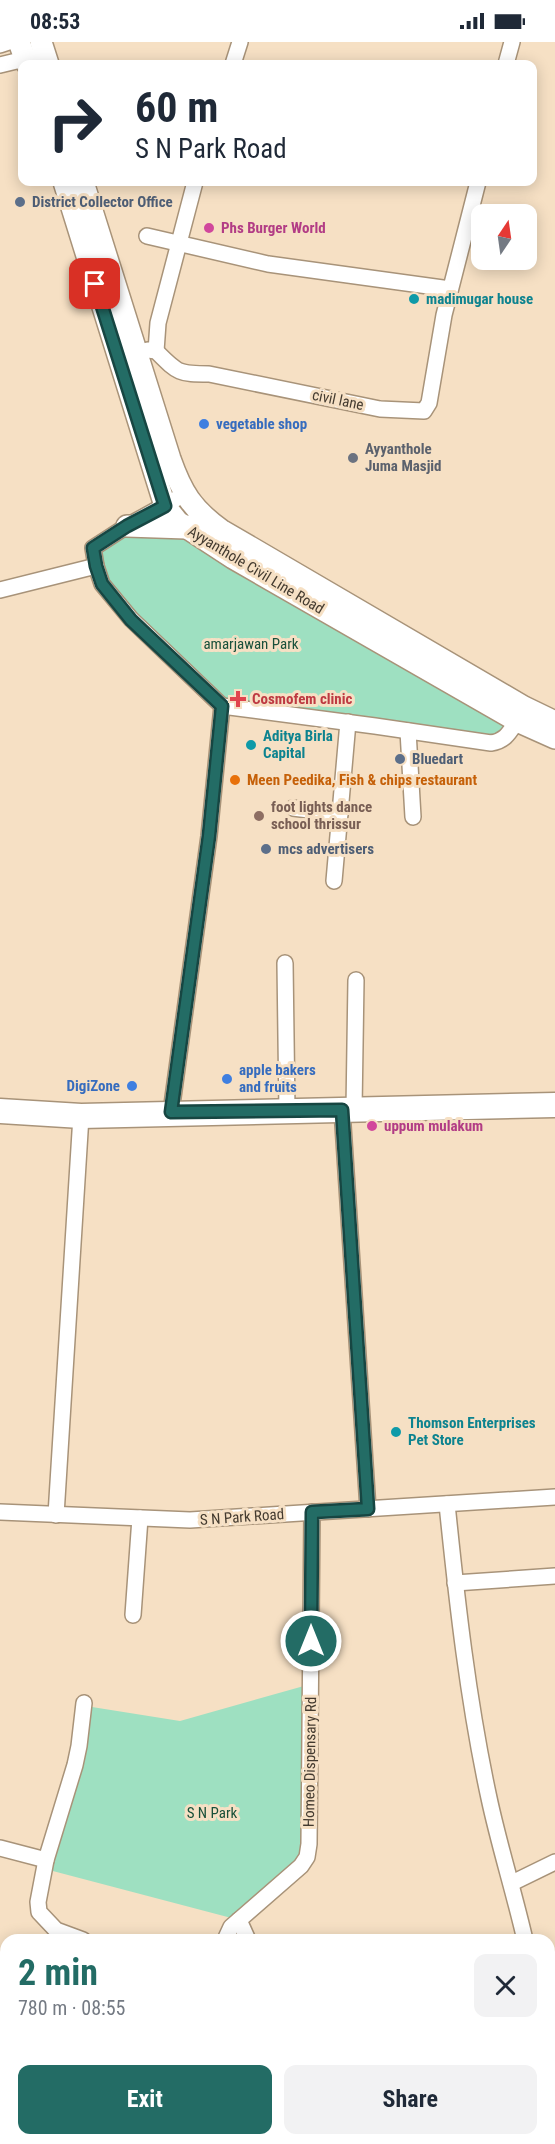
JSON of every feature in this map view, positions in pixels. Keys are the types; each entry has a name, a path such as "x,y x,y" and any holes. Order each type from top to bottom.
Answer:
{"main road":[{"name":"Ayyanthole Civil Line Road","path":"66,186 138,359 165,506 178,522 194,522 221,530 504,696 555,733"},
{"name":"Ayyanthole Civil Line Road","path":"84,186 170,459 194,522 315,605 517,721 555,733"},
{"path":"127,526 194,522"},
{"path":"0,1111 81,1116 171,1112 555,1105"}],"street":[{"path":"0,45 9,42"},
{"path":"234,60 240,42"},
{"path":"507,60 512,42"},
{"path":"0,65 34,54"},
{"path":"138,359 158,323 194,186"},
{"name":"civil lane","path":"138,359 168,365 185,373 209,374 388,410 424,411 428,407 450,289 477,186"},
{"path":"147,236 241,259 291,268 450,289"},
{"path":"185,494 93,548 96,566 102,584 131,620 222,706 491,743 500,742 507,737 517,721"},
{"path":"0,590 96,566"},
{"path":"171,1112 209,836 222,706"},
{"path":"334,881 348,722"},
{"path":"408,731 413,817"},
{"path":"293,808 340,814"},
{"path":"285,963 287,1111"},
{"path":"356,980 348,1110 368,1509"},
{"path":"56,1515 81,1116"},
{"name":"S N Park Road","path":"0,1512 190,1520 555,1497"},
{"path":"447,1504 473,1714 489,1800 524,1934"},
{"name":"Homeo Dispensary Rd","path":"228,1934 231,1927 302,1866 307,1857 309,1844 312,1512"},
{"path":"133,1615 140,1518"},
{"path":"455,1583 555,1576"},
{"path":"66,1934 56,1930 39,1912 38,1902 46,1860 75,1765 84,1703"},
{"path":"0,1848 46,1860"},
{"path":"512,1883 555,1862"},
{"path":"239,1920 245,1934"}],"green space":[{"name":"amarjawan Park","path":"127,527 185,530 516,722 500,741 223,706 102,584 93,549"},
{"name":"S N Park","path":"311,1684 307,1857 239,1920 49,1870 92,1707 180,1721"}],"place":[{"name":"District Collector Office","path":"20,202"},
{"name":"Phs Burger World","path":"209,228"},
{"name":"madimugar house","path":"414,299"},
{"name":"vegetable shop","path":"204,424"},
{"name":"Ayyanthole Juma Masjid","path":"353,458"},
{"name":"Cosmofem clinic","path":"238,699"},
{"name":"Aditya Birla Capital","path":"251,745"},
{"name":"Bluedart","path":"400,759"},
{"name":"Meen Peedika, Fish & chips restaurant","path":"235,780"},
{"name":"foot lights dance school thrissur","path":"259,816"},
{"name":"mcs advertisers","path":"266,849"},
{"name":"apple bakers and fruits","path":"227,1079"},
{"name":"DigiZone","path":"132,1086"},
{"name":"uppum mulakum","path":"372,1126"},
{"name":"Thomson Enterprises Pet Store","path":"396,1432"}],"route":[{"path":"95,284 165,506 127,526 93,548 96,566 102,584 131,620 222,706 209,836 171,1112 342,1110 368,1509 312,1512 311,1641"}]}
